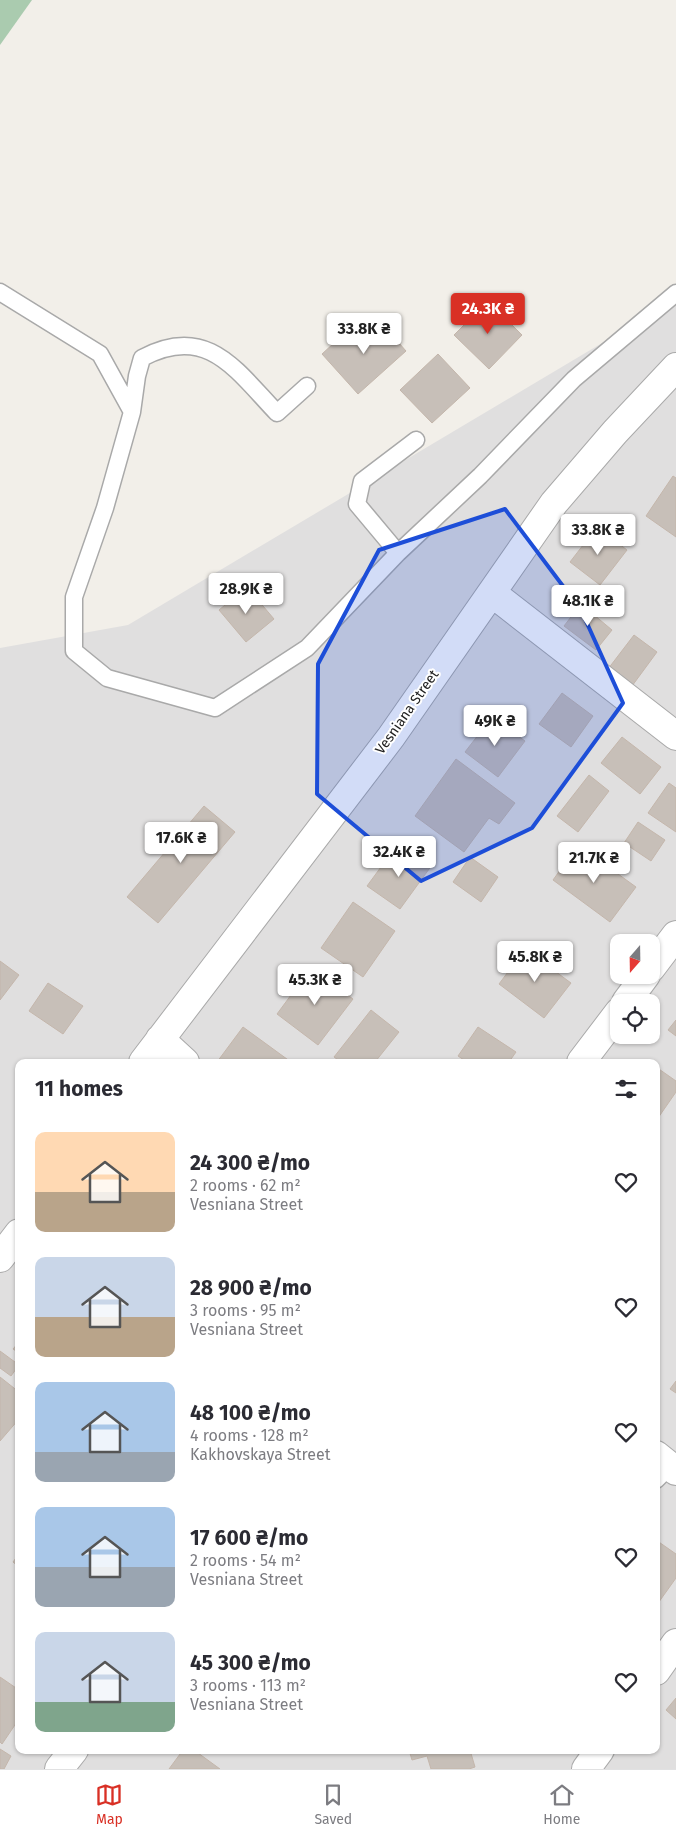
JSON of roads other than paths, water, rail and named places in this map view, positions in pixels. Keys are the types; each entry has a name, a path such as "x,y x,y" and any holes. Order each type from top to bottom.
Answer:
{"street":[{"name":"Vesniana Street","path":"145,1059 391,737 554,504 615,432 676,367"},
{"path":"492,593 676,736"},
{"path":"660,956 676,935"},
{"path":"583,1059 610,1024"},
{"path":"160,1039 183,1059"},
{"path":"0,1258 15,1238"},
{"path":"660,1665 676,1643"},
{"path":"59,1769 71,1754"},
{"path":"586,1769 597,1754"}],"lane":[{"path":"0,292 100,354 132,412"},
{"path":"307,386 277,413 229,364 213,353 196,346 157,350 142,358 136,376 132,412 104,508 74,597 74,651 107,678 215,708 307,648 398,553 480,476 574,379 676,293"},
{"path":"398,553 357,504 362,481 416,440"}]}
